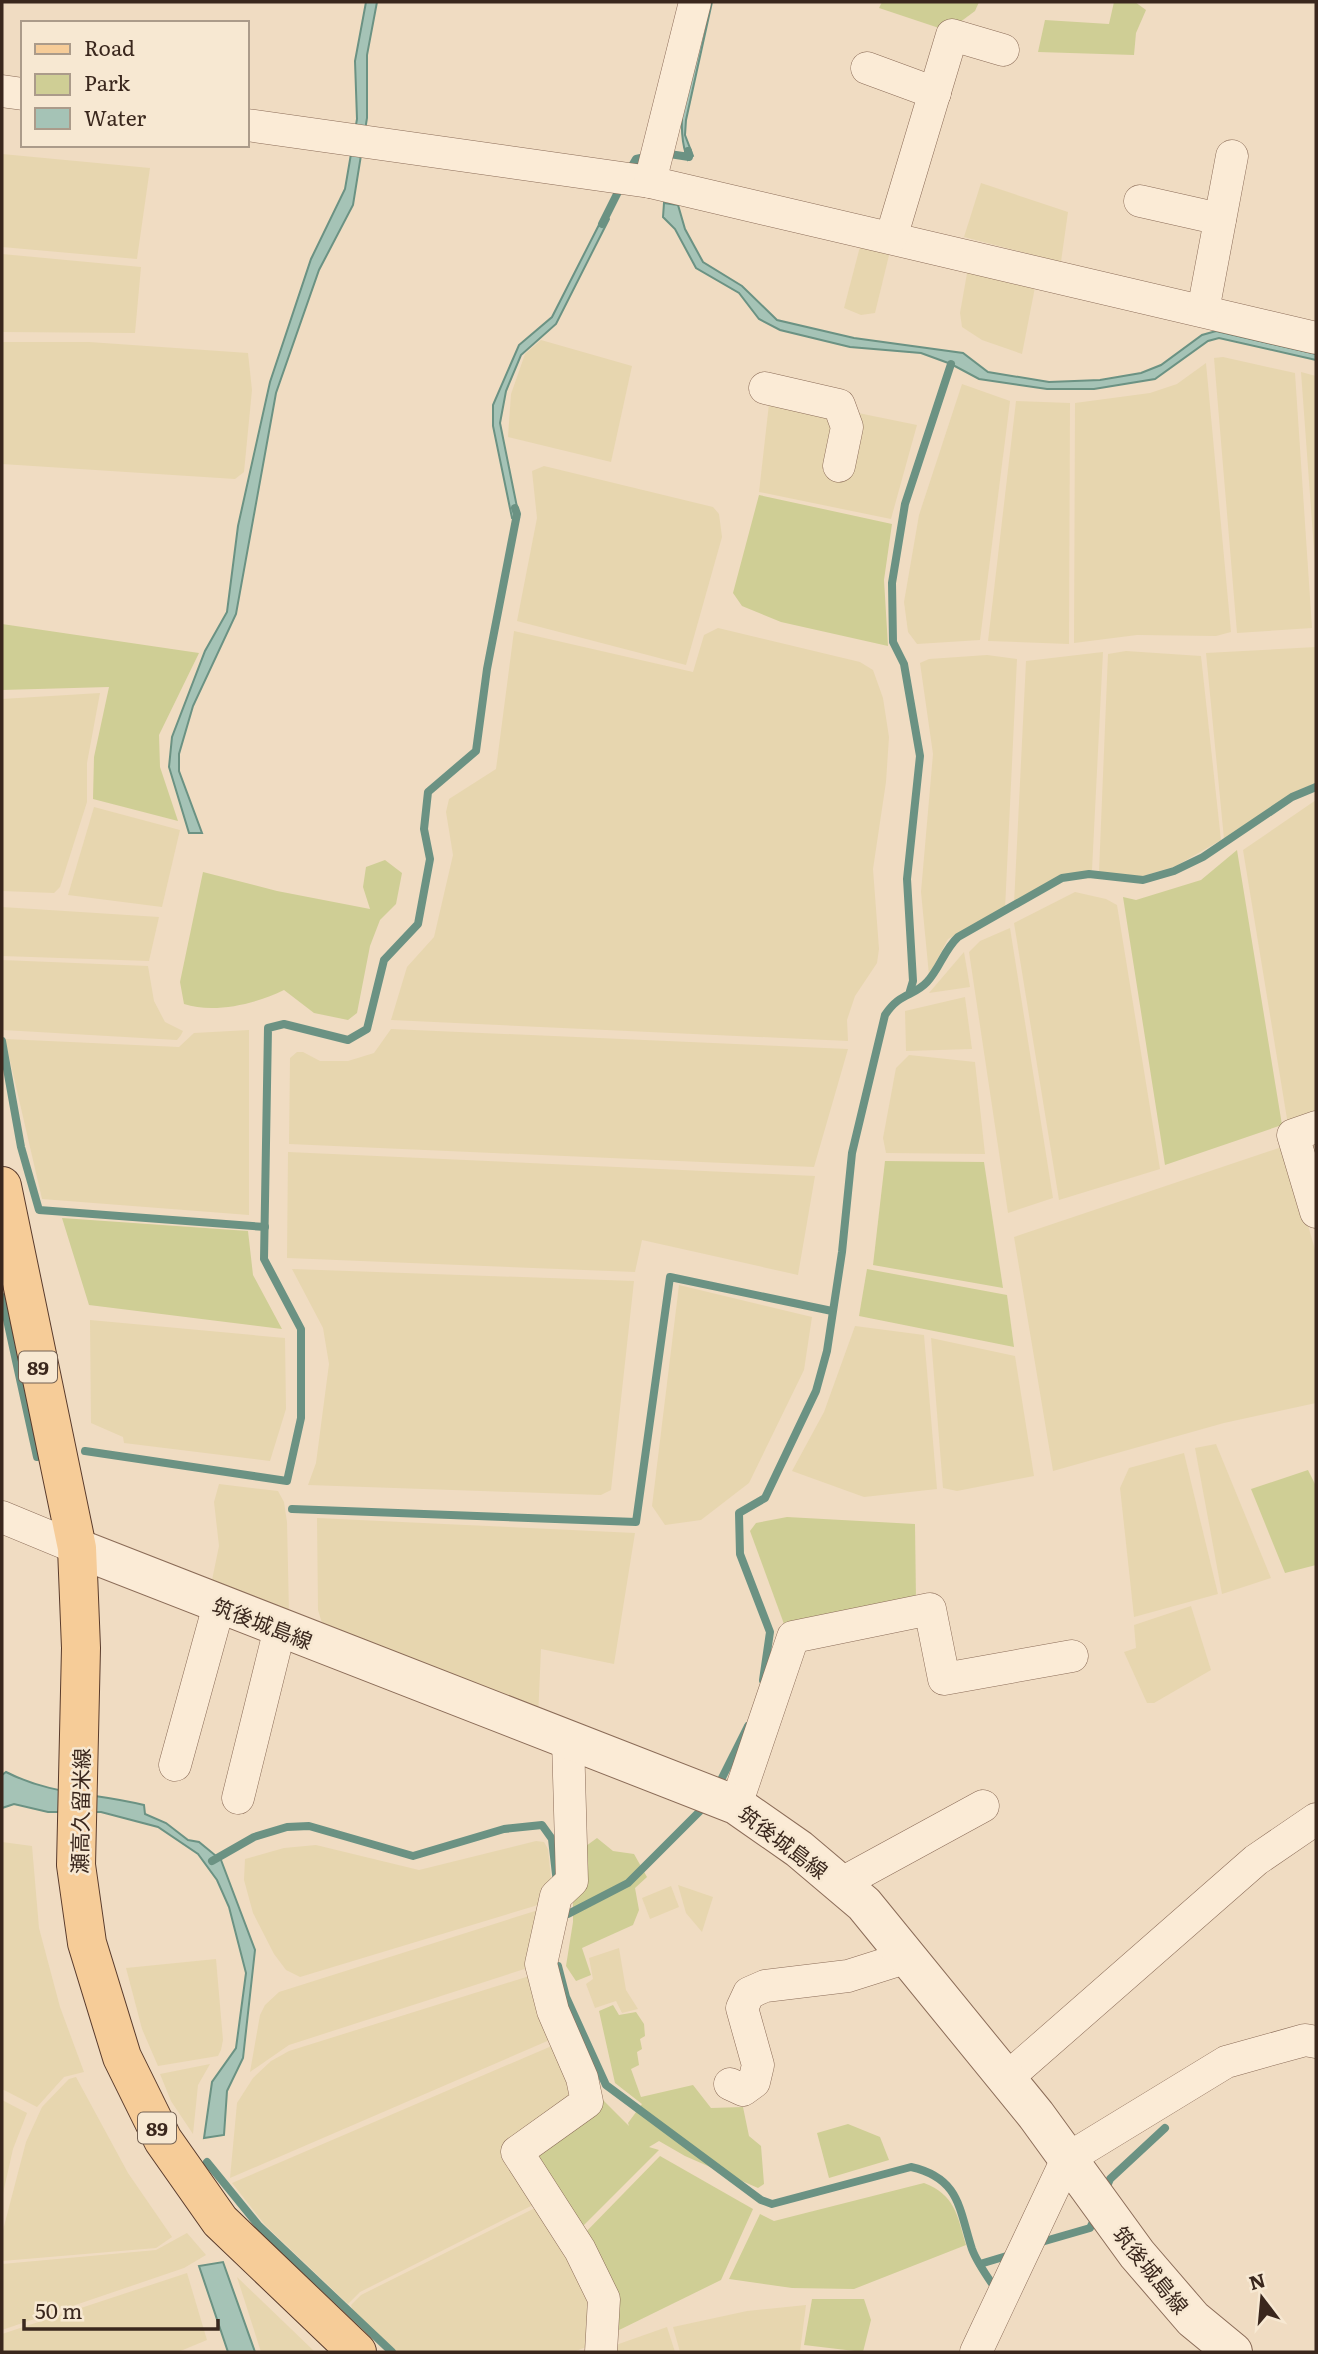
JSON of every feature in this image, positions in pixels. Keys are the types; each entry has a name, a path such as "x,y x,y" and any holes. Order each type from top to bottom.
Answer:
{"main road":[{"name":"瀬高久留米線","path":"2,1186 77,1548 81,1648 76,1865 87,1943 122,2057 163,2140 220,2221 357,2352"}],"street":[{"path":"650,182 695,2"},
{"path":"891,238 952,35 1003,50"},
{"path":"867,68 935,93"},
{"path":"2,91 21,93"},
{"path":"248,125 650,182 1316,338"},
{"path":"1203,311 1232,156"},
{"path":"1140,201 1220,219"},
{"path":"765,388 839,405 847,427 839,466"},
{"path":"1316,1127 1293,1135 1316,1212"},
{"path":"2,1517 77,1548"},
{"name":"筑後城島線","path":"77,1548 736,1805 799,1849 864,1904 1007,2078 1137,2254 1193,2319 1233,2352"},
{"path":"175,1765 219,1605"},
{"path":"736,1805 793,1637 930,1609 944,1679 1072,1656"},
{"path":"238,1798 280,1628"},
{"path":"568,1740 572,1881 556,1896 541,1964 553,2011 582,2078 587,2102 517,2152 580,2250 604,2299 601,2352"},
{"path":"840,1884 983,1806"},
{"path":"1007,2078 1256,1860 1316,1819"},
{"path":"730,2084 743,2090 754,2082 758,2065 742,2008 749,1993 765,1986 848,1976 908,1957"},
{"path":"976,2352 1067,2159 1226,2062 1305,2040 1316,2042"}],"shaded area":[{"path":"2,154 150,168 137,259 2,247"},
{"path":"981,183 1068,212 1061,262 964,237"},
{"path":"863,235 892,243 875,313 861,315 844,308"},
{"path":"2,254 141,267 135,333 2,332"},
{"path":"969,262 1037,277 1022,354 982,340 962,327 960,313"},
{"path":"541,340 632,366 611,462 508,437 511,394 525,354"},
{"path":"2,342 89,342 248,353 252,390 244,472 235,479 2,464"},
{"path":"1223,357 1295,373 1312,628 1237,633 1214,358"},
{"path":"1206,363 1231,632 1216,636 1137,635 1074,643 1075,403 1150,393 1177,384"},
{"path":"1301,372 1316,376 1316,577"},
{"path":"962,384 1010,401 980,640 917,644 908,632 904,602 919,515"},
{"path":"770,395 917,425 891,519 759,492"},
{"path":"1016,401 1070,403 1069,644 988,641"},
{"path":"544,466 713,507 719,514 722,537 686,665 517,621 537,518 532,471"},
{"path":"718,628 860,662 873,670 883,698 889,737 886,782 873,869 879,949 877,963 855,996 847,1020 848,1041 391,1020 407,967 434,937 453,855 446,812 449,799 496,769 514,631 693,672 704,635"},
{"path":"1316,647 1316,783 1292,793 1224,839 1206,653"},
{"path":"1126,651 1201,656 1221,840 1176,866 1140,877 1099,872 1108,654"},
{"path":"1103,652 1092,870 1062,875 1014,904 1026,661"},
{"path":"987,655 1017,659 1005,909 948,939 929,975 921,892 933,754 920,663 929,659"},
{"path":"100,693 87,763 87,802 60,887 54,893 2,891 2,699"},
{"path":"1316,800 1316,1115 1288,1125 1243,850"},
{"path":"94,807 180,830 162,907 68,895"},
{"path":"1075,892 1106,899 1117,905 1160,1169 1059,1200 1014,923"},
{"path":"2,907 159,917 149,961 2,956"},
{"path":"1010,928 1053,1198 1008,1213 969,952 980,941"},
{"path":"964,952 970,987 929,993"},
{"path":"2,960 148,966 154,1001 165,1022 183,1031 177,1040 3,1030"},
{"path":"965,997 972,1049 906,1051 905,1011"},
{"path":"391,1029 848,1049 814,1167 289,1144 290,1058 297,1052 303,1052 320,1061 348,1061 374,1053"},
{"path":"249,1030 249,1215 42,1199 5,1039 179,1047 194,1033"},
{"path":"909,1055 975,1062 985,1154 886,1153 883,1138 896,1068"},
{"path":"1285,1146 1316,1253 1316,1403 1224,1423 1053,1471 1014,1237"},
{"path":"288,1152 815,1176 798,1275 642,1240 635,1272 287,1258"},
{"path":"292,1269 634,1281 611,1490 601,1495 308,1485 316,1463 329,1364 323,1328"},
{"path":"679,1285 812,1317 804,1370 749,1483 701,1520 665,1525 652,1506"},
{"path":"90,1320 285,1338 286,1409 270,1461 124,1443 123,1437 91,1423"},
{"path":"855,1326 924,1335 937,1489 864,1497 792,1471 824,1412"},
{"path":"931,1338 1015,1356 1034,1476 957,1491 943,1488"},
{"path":"1216,1444 1271,1578 1222,1594 1195,1448"},
{"path":"1184,1453 1218,1594 1134,1617 1120,1488 1129,1468"},
{"path":"219,1484 278,1491 284,1502 289,1613 212,1580 219,1546 214,1502"},
{"path":"317,1518 635,1533 614,1664 541,1649 538,1718 322,1623 318,1610"},
{"path":"1191,1606 1211,1670 1154,1703 1147,1703 1124,1652 1136,1648 1134,1625"},
{"path":"536,1841 544,1842 548,1849 552,1888 548,1902 300,1977 286,1970 274,1954 253,1913 244,1880 245,1859 284,1848 316,1845 419,1870"},
{"path":"2,1842 32,1846 39,1928 60,2007 84,2072 64,2077 37,2107 2,2089"},
{"path":"678,1885 713,1897 702,1932 686,1913"},
{"path":"671,1886 679,1907 650,1919 642,1898"},
{"path":"551,1906 537,1965 289,2045 250,2072 260,2015 265,2005 279,1992"},
{"path":"619,1948 626,1990 638,2009 622,2013 616,2001 595,2008 586,1984 593,1979 589,1958"},
{"path":"216,1959 223,2040 218,2056 158,2066 142,2029 126,1968"},
{"path":"539,1973 559,2036 230,2178 237,2103 253,2078 271,2061 289,2051"},
{"path":"561,2042 579,2077 541,2201 360,2292 348,2304 265,2225 232,2183"},
{"path":"210,2064 198,2085 193,2134 171,2101 160,2074"},
{"path":"76,2077 128,2173 172,2237 156,2248 2,2261 2,2234 26,2142 42,2107 69,2079"},
{"path":"2,2100 27,2113 13,2149 2,2198"},
{"path":"545,2203 599,2295 589,2346 573,2352 397,2352 352,2309 351,2305 361,2295"},
{"path":"187,2233 206,2255 184,2268 2,2330 2,2264 156,2250"},
{"path":"187,2273 207,2340 178,2352 2,2352 2,2334"},
{"path":"237,2277 315,2352 261,2352"},
{"path":"806,2305 800,2352 680,2352 673,2327 747,2311"},
{"path":"667,2327 675,2352 615,2352 613,2346"}],"green space":[{"path":"882,2 979,2 975,11 948,31 879,8"},
{"path":"1114,2 1135,2 1146,10 1136,33 1134,55 1038,52 1045,20 1109,24"},
{"path":"759,495 892,524 884,580 888,646 781,622 742,606 733,593"},
{"path":"2,624 199,653 159,735 160,767 178,821 93,799 94,757 109,687 2,690"},
{"path":"1237,850 1282,1125 1165,1165 1123,897 1136,900 1201,880"},
{"path":"385,860 402,873 396,904 380,920 370,946 357,1013 348,1020 314,1013 284,990 261,1000 221,1008 184,1004 180,982 203,872 277,891 370,909 363,887 366,867"},
{"path":"885,1161 984,1162 1003,1288 873,1265"},
{"path":"62,1218 248,1231 253,1275 282,1329 89,1305"},
{"path":"867,1269 1007,1295 1014,1347 859,1316"},
{"path":"1308,1470 1316,1486 1316,1565 1285,1573 1251,1489"},
{"path":"787,1517 915,1524 916,1600 784,1624 750,1531 756,1523"},
{"path":"597,1838 613,1851 634,1854 647,1877 635,1888 639,1910 633,1925 582,1948 591,1975 576,1981 566,1966 573,1922 573,1899 586,1846"},
{"path":"613,2005 619,2015 636,2012 644,2024 645,2036 640,2039 642,2049 637,2052 639,2065 631,2069 641,2097 693,2085 711,2108 743,2107 749,2136 761,2146 764,2184 758,2188 685,2156 659,2141 649,2147 659,2150 576,2233 524,2155 603,2100 629,2126 628,2123 642,2104 615,2083 599,2011"},
{"path":"848,2124 880,2137 889,2160 829,2178 817,2133"},
{"path":"660,2156 753,2209 721,2280 611,2334 581,2237"},
{"path":"924,2183 949,2200 957,2215 966,2245 854,2289 792,2288 729,2279 760,2214 774,2221"},
{"path":"812,2299 864,2299 871,2320 863,2352 804,2345"}],"water":[{"path":"366,2 377,2 367,55 367,118 353,205 319,270 276,393 236,614 193,706 179,754 179,771 202,833 189,833 169,767 172,737 205,651 227,612 238,526 270,382 311,259 345,189 357,119 355,61"},
{"path":"706,2 712,2 686,120 685,135 693,156 688,160 683,143 683,103"},
{"path":"664,203 678,205 685,229 703,262 742,286 777,320 854,338 963,353 988,372 1049,382 1100,380 1141,373 1161,365 1202,335 1216,331 1316,354 1316,360 1219,338 1208,341 1155,379 1094,389 1047,389 979,379 951,364 921,353 850,347 780,330 759,319 739,293 696,268 675,229 663,217"},
{"path":"605,213 609,219 556,324 521,355 506,391 500,423 519,517 512,518 493,426 493,405 519,345 552,317"},
{"path":"6,1772 57,1790 144,1805 145,1814 166,1823 188,1840 199,1842 221,1860 255,1950 243,2058 227,2091 224,2135 204,2138 212,2082 236,2048 246,1973 229,1907 217,1880 198,1854 158,1827 101,1812 48,1812 14,1804 2,1808 2,1775"},
{"path":"223,2262 255,2352 228,2352 199,2266"}],"waterway":[{"path":"663,153 689,157 688,151"},
{"path":"629,171 636,159 650,156"},
{"path":"602,224 621,186"},
{"path":"910,991 913,981 907,879 920,756 904,664 893,642 892,583 905,504 951,364"},
{"path":"85,1451 287,1481 301,1418 301,1329 264,1259 268,1028 284,1024 348,1040 367,1029 384,960 418,924 430,859 424,829 428,792 476,751 487,669 517,514 515,508"},
{"path":"763,1680 770,1632 740,1554 739,1513 765,1498 816,1391 827,1351 842,1252 852,1153 885,1015 901,998 927,982 958,937 1062,878 1089,874 1143,880 1174,871 1203,857 1292,797 1316,787"},
{"path":"2,1041 21,1147 39,1210 265,1227"},
{"path":"292,1509 636,1522 670,1277 832,1311"},
{"path":"2,1297 37,1457"},
{"path":"718,1786 748,1726"},
{"path":"564,1906 568,1914 628,1883 705,1806"},
{"path":"212,1861 254,1837 287,1827 309,1826 413,1856 504,1829 542,1825 552,1839 557,1883"},
{"path":"558,1966 566,1997 606,2085 761,2200 772,2204 911,2167 927,2172 948,2187 955,2197 974,2254 997,2291"},
{"path":"1105,2191 1110,2179 1165,2128"},
{"path":"207,2162 259,2226 392,2352"},
{"path":"1038,2243 1090,2228 1096,2216"},
{"path":"980,2264 1010,2255"}]}
